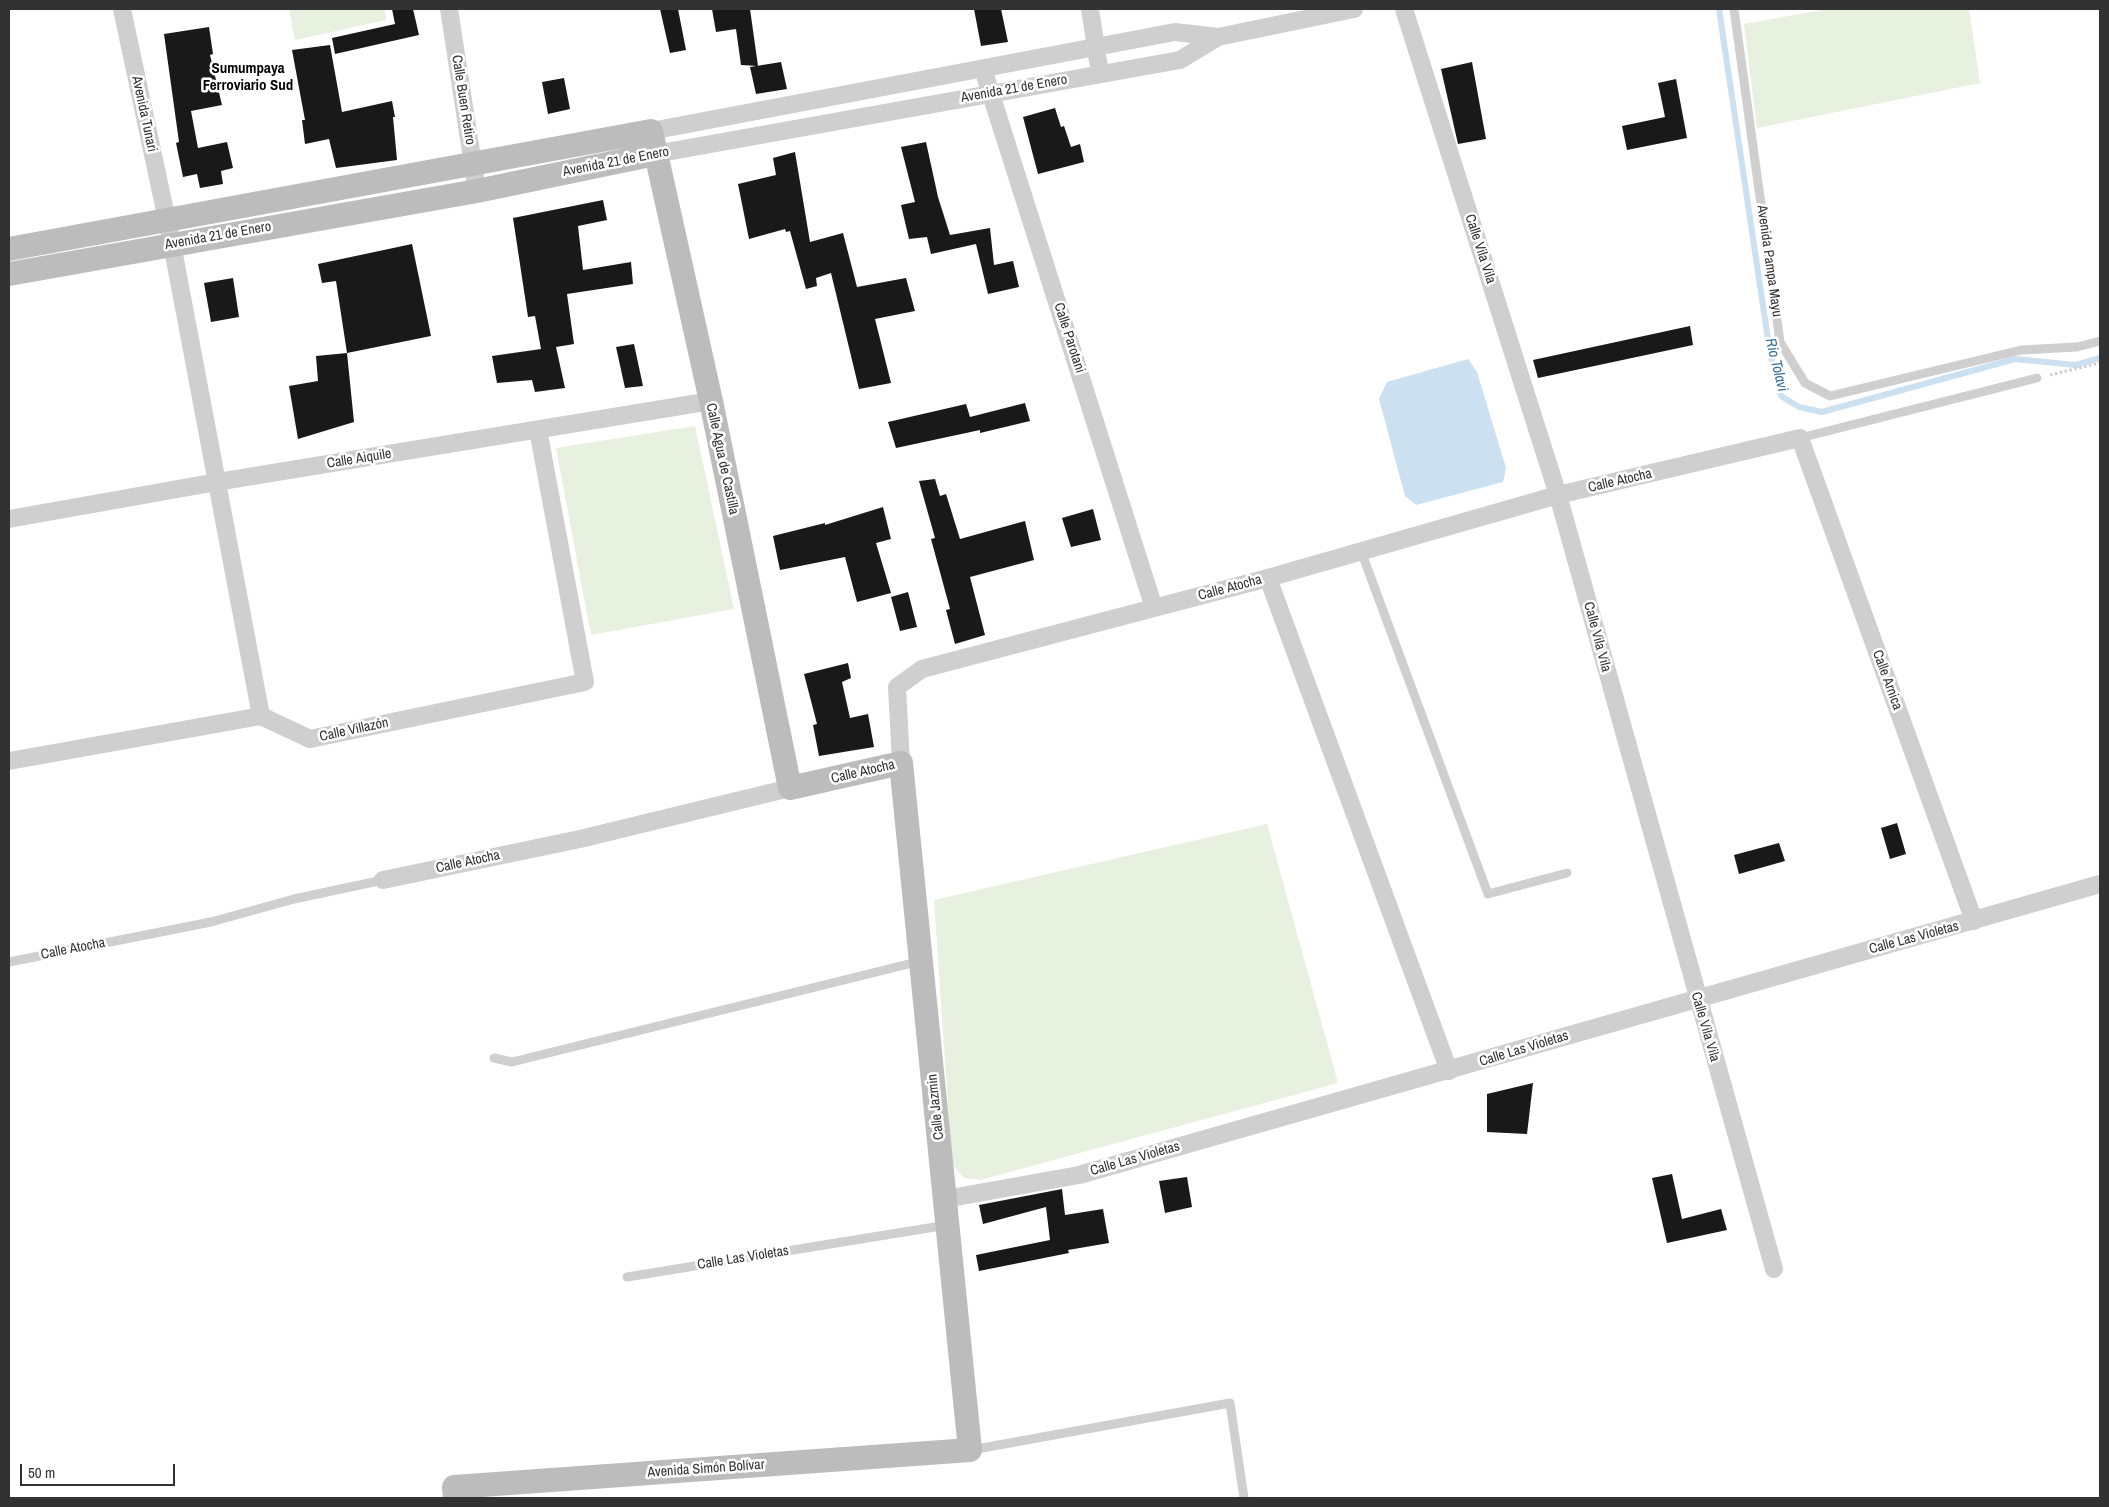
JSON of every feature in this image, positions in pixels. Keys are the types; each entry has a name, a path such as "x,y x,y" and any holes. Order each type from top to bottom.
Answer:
{"street":[{"name":"Avenida Tunari","path":"122,9 172,244 261,716"},
{"name":"Calle Buen Retiro","path":"449,9 477,191"},
{"path":"1090,9 1100,74"},
{"name":"Avenida 21 de Enero","path":"9,249 472,165 1175,32 1218,37 1354,9"},
{"name":"Calle Vila Vila","path":"1404,9 1558,495 1774,1269"},
{"name":"Avenida 21 de Enero","path":"9,274 477,191 655,154 1180,60 1218,37"},
{"name":"Calle Parotani","path":"983,69 1154,608"},
{"name":"Calle Agua de Castilla","path":"651,131 710,401 790,788"},
{"name":"Calle Aiquile","path":"9,519 217,482 710,401"},
{"name":"Calle Villazón","path":"261,716 310,739 585,682 538,430"},
{"name":"Calle Atocha","path":"383,880 580,839 790,788 901,764 897,687 922,669 1268,578 1558,495 1800,438"},
{"name":"Calle Arnica","path":"1800,438 1974,921"},
{"path":"1268,578 1449,1071"},
{"path":"9,761 261,716"},
{"name":"Calle Jazmin","path":"901,764 970,1450"},
{"name":"Calle Las Violetas","path":"945,1199 1079,1175 1449,1071 1697,997 1974,921 2100,884"},
{"name":"Avenida Simón Bolívar","path":"455,1498 454,1486 970,1450"}],"lane":[{"name":"Avenida Pampa Mayu","path":"1734,9 1780,342 1805,383 1830,396 2021,350 2077,347 2100,341"},
{"path":"1800,438 2037,378"},
{"path":"1361,551 1488,894 1566,873"},
{"name":"Calle Atocha","path":"9,962 211,922 294,899 383,880"},
{"path":"494,1058 512,1062 921,961"},
{"name":"Calle Las Violetas","path":"627,1277 947,1225"},
{"path":"970,1450 1230,1403 1244,1498"}],"path":[{"path":"2037,378 2100,363"}],"green space":[{"path":"289,9 385,9 386,20 295,40"},
{"path":"1828,9 1969,9 1980,83 1757,128 1744,24"},
{"path":"695,426 734,609 591,635 556,448"},
{"path":"1267,824 1338,1083 980,1180 964,1178 952,1164 934,900"}],"water":[{"path":"1468,359 1477,372 1506,468 1503,482 1416,505 1405,496 1379,399 1387,382"}],"building":[{"path":"392,9 413,9 419,35 335,54 332,38 395,24"},
{"path":"660,9 678,9 686,50 670,53"},
{"path":"712,9 750,9 758,66 741,65 736,29 716,32"},
{"path":"974,9 1001,9 1008,42 981,46"},
{"path":"209,27 213,54 210,55 222,105 191,111 198,148 227,142 233,168 221,171 223,184 200,188 197,174 183,177 176,143 179,142 164,34"},
{"path":"330,45 342,112 392,101 395,117 393,117 397,160 336,168 329,139 305,144 302,120 305,120 292,50"},
{"path":"781,62 787,89 756,94 750,67"},
{"path":"1472,62 1486,139 1458,144 1441,69"},
{"path":"564,78 570,109 548,114 542,82"},
{"path":"1676,79 1687,138 1627,150 1622,126 1665,117 1658,83"},
{"path":"1055,108 1061,127 1064,126 1071,147 1080,144 1084,162 1038,174 1023,117"},
{"path":"926,142 938,197 950,235 990,228 994,265 1013,261 1019,287 988,294 976,244 931,254 927,237 909,239 901,205 915,202 901,147"},
{"path":"795,152 810,242 843,233 857,287 906,278 915,311 875,319 891,383 859,389 831,273 816,278 817,286 806,289 790,231 786,232 785,229 749,239 738,184 776,175 773,158"},
{"path":"603,200 607,220 578,226 583,270 631,262 633,284 567,294 574,344 556,347 565,388 535,392 532,380 497,383 492,356 541,349 535,316 528,317 513,218"},
{"path":"412,244 431,336 347,353 336,281 322,283 318,264"},
{"path":"233,278 239,317 211,322 204,283"},
{"path":"1690,326 1693,345 1538,378 1533,360"},
{"path":"634,344 643,386 625,388 616,347"},
{"path":"347,353 354,422 298,439 289,386 318,381 316,356"},
{"path":"1025,403 1030,421 980,433 980,430 896,448 888,422 966,404 970,417"},
{"path":"935,479 940,496 946,494 960,539 1025,521 1034,560 970,577 985,635 955,644 946,610 950,609 931,539 935,538 919,481"},
{"path":"883,507 891,539 876,543 891,593 857,602 845,557 780,570 773,536 825,523 825,525"},
{"path":"1093,509 1101,540 1071,547 1062,518"},
{"path":"908,592 917,627 900,631 891,597"},
{"path":"848,663 851,678 842,682 850,718 868,714 874,747 819,756 813,725 817,724 804,674"},
{"path":"1897,823 1906,854 1890,859 1881,828"},
{"path":"1779,843 1785,861 1739,874 1734,855"},
{"path":"1533,1083 1527,1134 1487,1132 1487,1094"},
{"path":"1672,1174 1682,1219 1721,1209 1727,1230 1667,1243 1652,1178"},
{"path":"1187,1177 1192,1207 1165,1213 1159,1181"},
{"path":"1062,1189 1065,1215 1103,1209 1109,1243 1068,1250 1069,1253 979,1271 976,1255 1050,1240 1046,1207 983,1224 979,1205"}],"waterway":[{"name":"Río Tolavi","path":"1719,9 1770,353 1781,396 1799,407 1822,412 2015,359 2076,365 2100,358"}],"district":[{"name":"Sumumpaya Ferroviario Sud","path":"248,78"}]}
